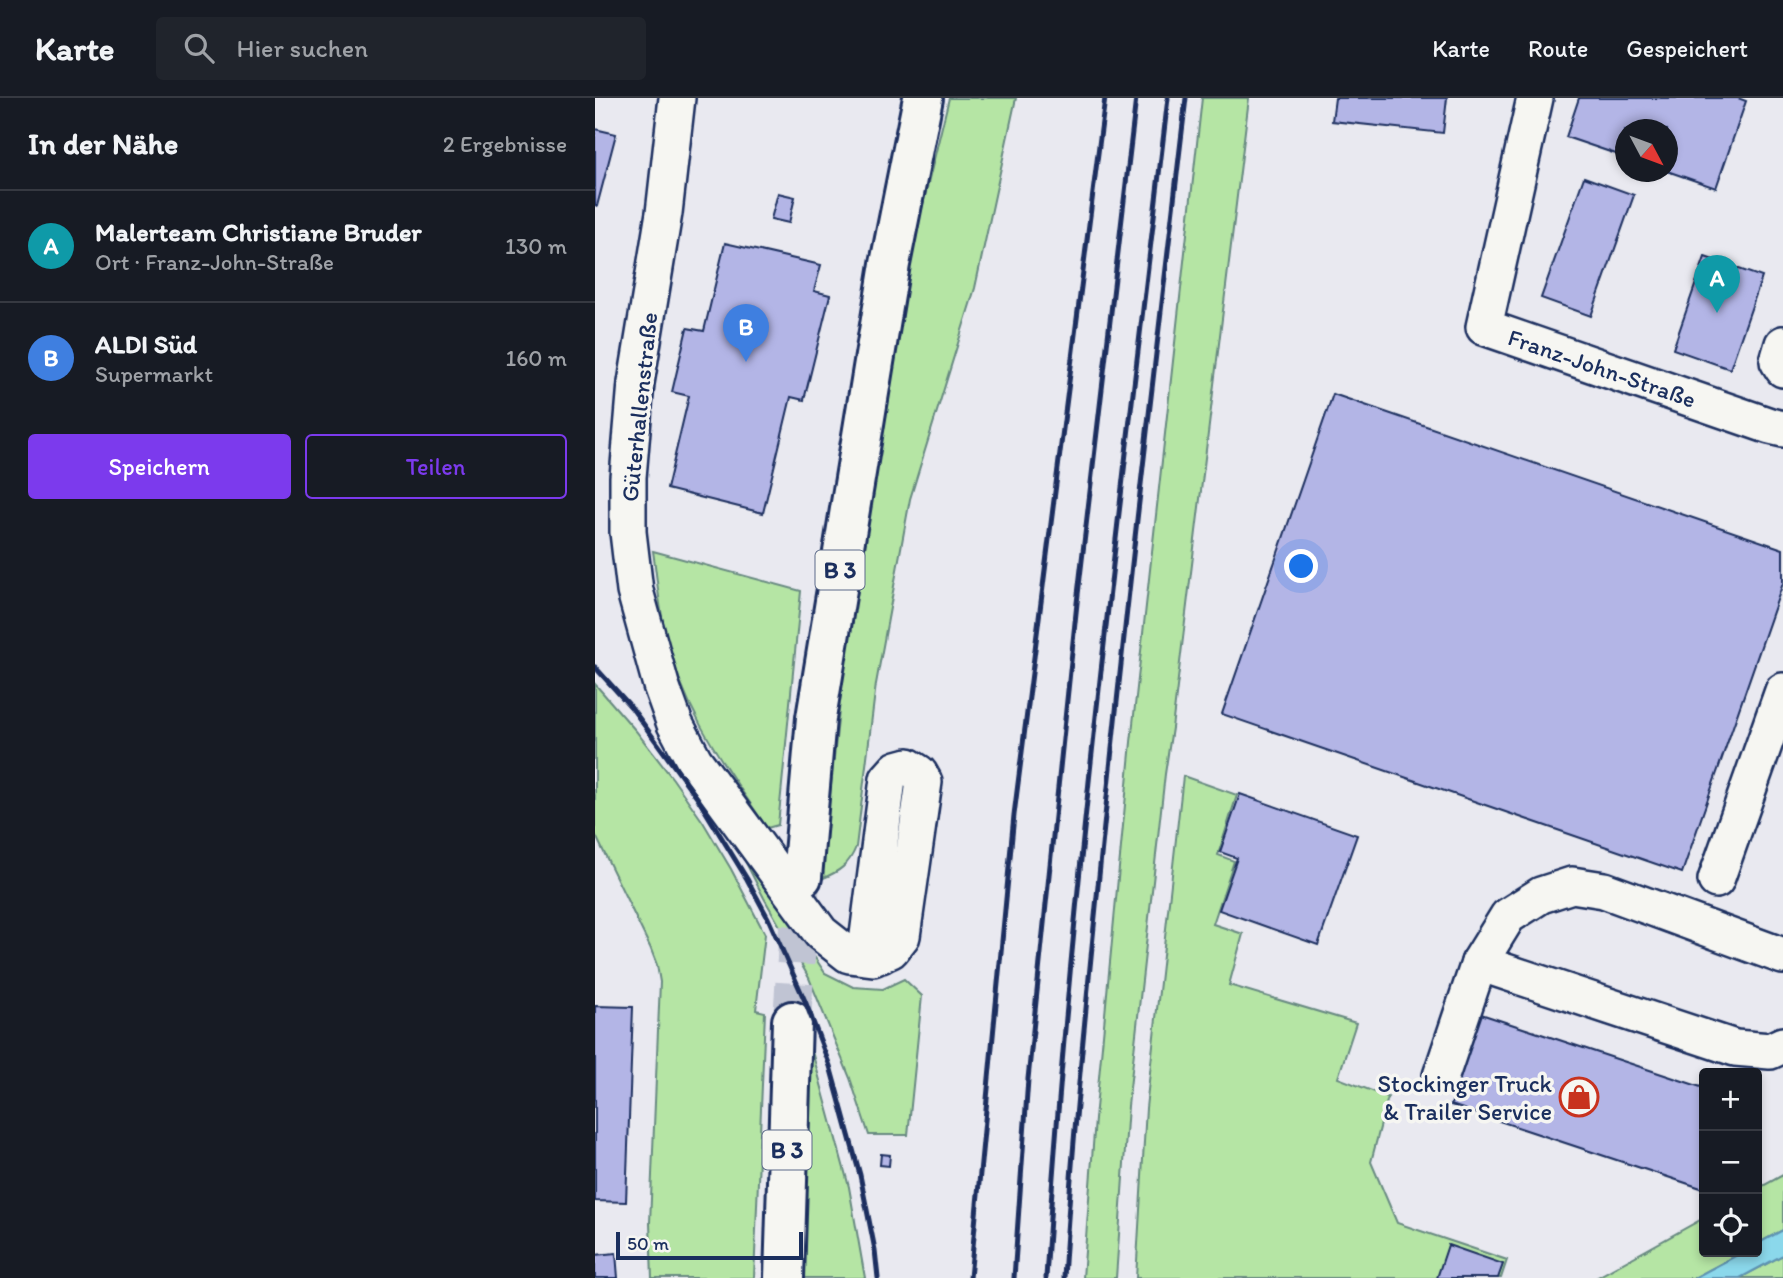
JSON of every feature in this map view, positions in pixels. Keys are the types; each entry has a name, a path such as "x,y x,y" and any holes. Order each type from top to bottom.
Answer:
{"main road":[{"name":"B 3","path":"802,877 816,718 890,264 923,98"},
{"name":"B 3","path":"784,1278 792,1021"}],"street":[{"name":"Güterhallenstraße","path":"677,98 664,213 636,383 630,450 628,532 635,591 661,685 675,724 694,760 821,933 849,955 873,958 881,955"},
{"name":"Franz-John-Straße","path":"1535,98 1484,327 1783,429"},
{"path":"1783,344 1778,361 1783,369"},
{"path":"1716,880 1783,691"},
{"path":"1441,1076 1479,963 1507,916 1541,895 1572,885 1604,890 1783,956"},
{"path":"1479,963 1735,1048 1770,1051 1783,1045"}],"green space":[{"path":"949,98 1016,98 975,288 910,499 876,684 856,847 843,867 821,879 858,533 892,331"},
{"path":"1202,98 1249,98 1165,774 1128,1106 1116,1278 1083,1278 1095,1119 1131,742"},
{"path":"653,551 801,591 778,825 767,828 706,735 682,687 665,632"},
{"path":"595,684 636,731 703,822 765,934 756,1010 765,1012 754,1278 652,1278 650,1223 660,982 650,947 595,834"},
{"path":"1183,776 1237,795 1218,855 1234,861 1213,924 1243,934 1229,985 1356,1023 1338,1078 1388,1097 1371,1162 1397,1223 1507,1260 1501,1278 1136,1278 1146,1108"},
{"path":"721,814 825,973 853,987 883,989 904,979 922,996 908,1135 869,1135 850,1078 809,978"},
{"path":"810,1044 849,1187 865,1278 798,1278"},
{"path":"1783,1175 1783,1230 1762,1241 1762,1194 1762,1186"},
{"path":"1699,1221 1699,1257 1734,1257 1694,1278 1596,1278"},
{"path":"1783,1255 1783,1278 1740,1278"}],"water":[{"path":"1783,1230 1783,1255 1740,1278 1694,1278 1734,1257 1762,1257 1762,1241"}],"building":[{"path":"1335,98 1447,98 1443,133 1332,121"},
{"path":"1579,98 1738,98 1746,101 1716,188 1678,175 1678,119 1615,119 1615,154 1566,137"},
{"path":"595,129 616,134 597,206 595,205"},
{"path":"1584,177 1634,195 1591,316 1541,298"},
{"path":"778,193 795,197 789,223 771,219"},
{"path":"725,243 821,265 814,291 830,295 804,400 791,397 763,513 667,489 689,396 672,392 687,328 704,331"},
{"path":"1705,257 1762,277 1730,369 1673,349"},
{"path":"1333,394 1783,549 1783,583 1682,873 1222,714"},
{"path":"1240,794 1357,835 1318,945 1219,910 1237,858 1220,852"},
{"path":"595,1006 633,1007 626,1202 595,1201"},
{"name":"Stockinger Truck & Trailer Service","path":"1481,1014 1699,1086 1699,1187 1451,1105"},
{"path":"881,1154 890,1155 889,1166 880,1165"},
{"path":"1448,1245 1503,1264 1498,1278 1437,1278"},
{"path":"616,1253 618,1278 595,1278 595,1255"}],"tunnel":[{"path":"792,1021 801,880"}],"railway":[{"path":"970,1278 1014,815 1105,98"},
{"path":"1014,1278 1028,1079 1077,603 1136,98"},
{"path":"1046,1278 1083,835 1168,98"},
{"path":"1064,1278 1079,1082 1108,787 1186,98"},
{"path":"595,667 631,707 698,799 768,918 830,1066 860,1175 878,1278"}],"place":[{"name":"Malerteam Christiane Bruder","path":"1717,313"},
{"name":"ALDI Süd","path":"746,362"},
{"name":"Stockinger Truck & Trailer Service","path":"1579,1097"}]}
